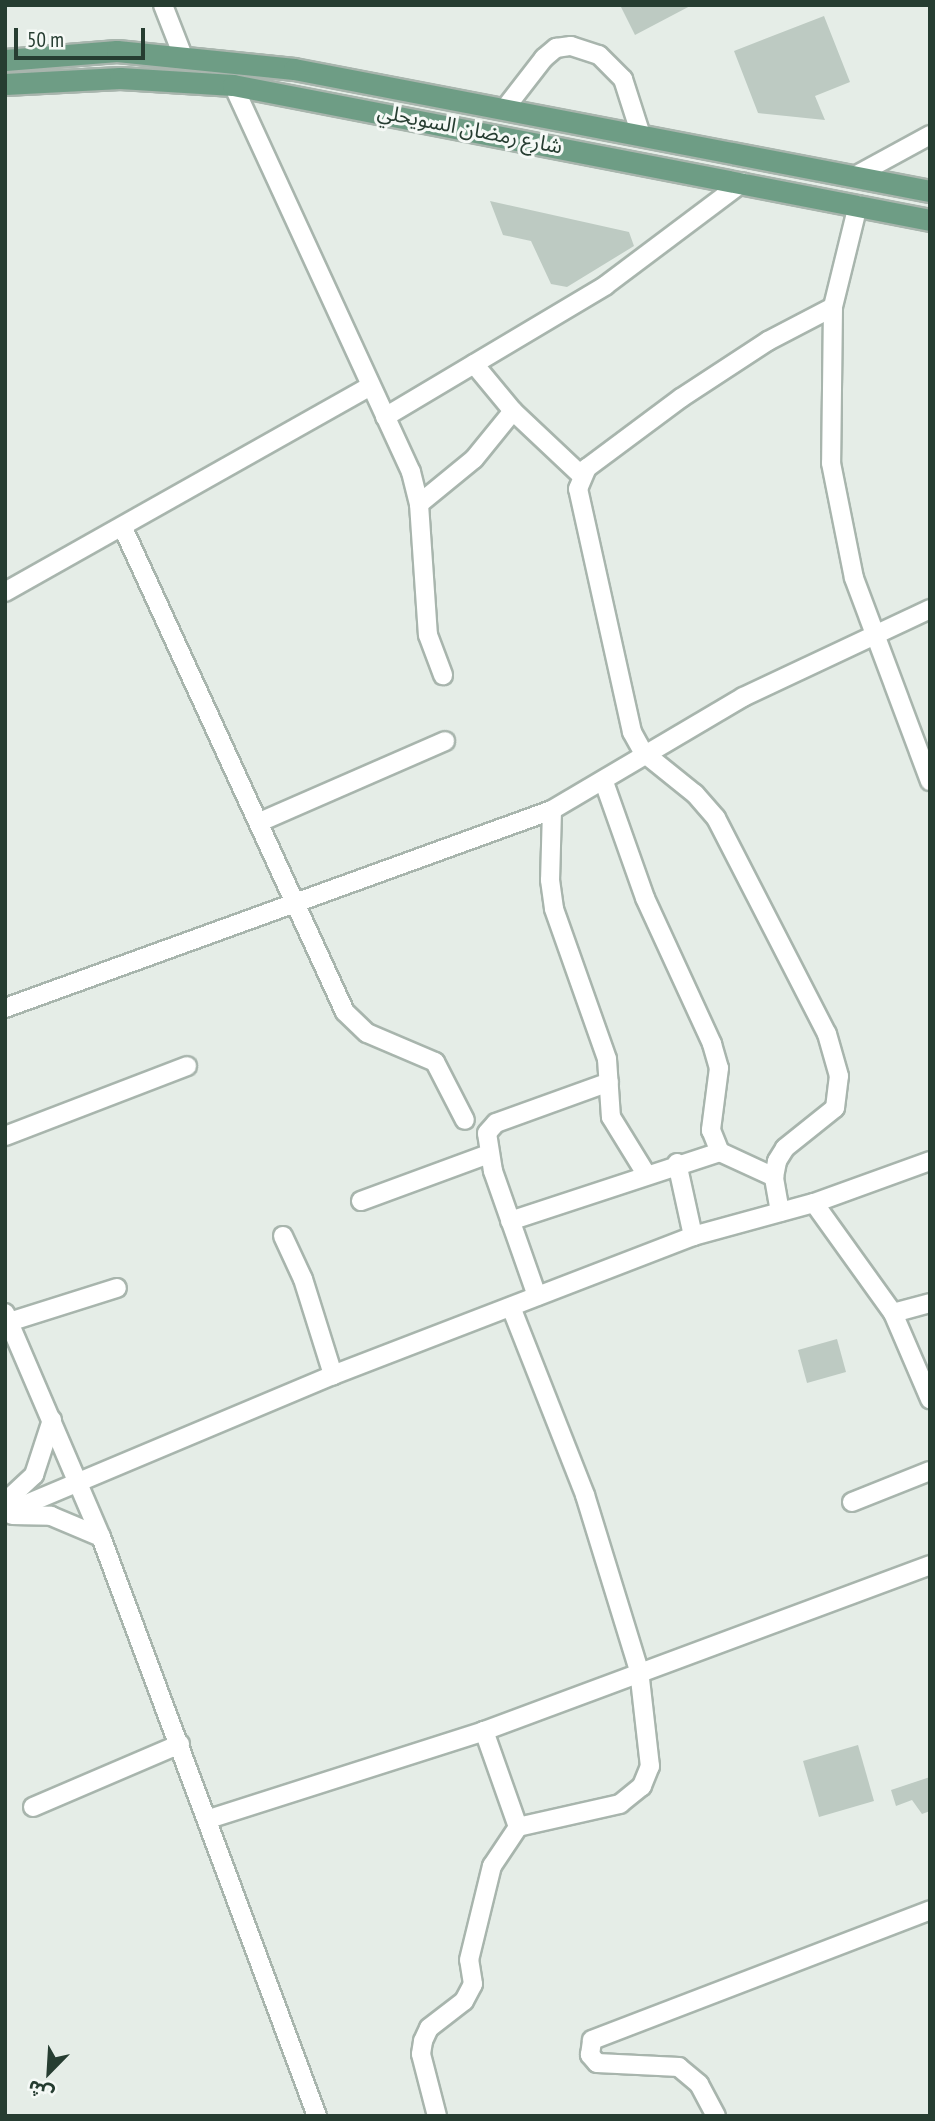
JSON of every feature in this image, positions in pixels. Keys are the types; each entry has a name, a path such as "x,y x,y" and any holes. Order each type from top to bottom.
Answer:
{"main road":[{"name":"شارع رمضان السويحلي","path":"5,60 117,51 183,55 294,69 506,107 930,191"},
{"name":"شارع رمضان السويحلي","path":"5,84 120,78 233,85 930,220"}],"street":[{"path":"163,5 183,55"},
{"path":"506,107 544,58 556,48 571,46 599,55 623,79 641,135"},
{"path":"233,85 369,387 411,472 419,504 423,602 428,635 443,675"},
{"path":"853,177 930,135"},
{"path":"385,417 656,252 743,182"},
{"path":"859,205 838,270 833,307 831,463 851,565 872,634 930,781"},
{"path":"780,1212 774,1177 785,1148 835,1108 839,1076 827,1034 716,818 695,794 643,752 627,720 578,489 581,475 681,398 768,341 833,307"},
{"path":"474,364 513,411 581,475"},
{"path":"5,592 369,387"},
{"path":"419,504 474,459 513,411"},
{"path":"122,528 297,901 345,1012 367,1033 435,1062 466,1120"},
{"path":"5,1008 552,810 604,782 643,752 872,634 930,609"},
{"path":"260,822 444,741"},
{"path":"604,782 645,898 712,1044 719,1068 711,1130 720,1152"},
{"path":"552,810 550,880 554,909 601,1038 609,1082 611,1117 646,1174"},
{"path":"5,1136 187,1066"},
{"path":"537,1296 489,1154 487,1133 496,1123 609,1082"},
{"path":"510,1221 677,1163 720,1152 774,1177"},
{"path":"360,1202 489,1154"},
{"path":"5,1514 333,1375 694,1236 814,1203 930,1161"},
{"path":"677,1163 694,1236"},
{"path":"814,1203 893,1313 930,1399"},
{"path":"283,1236 303,1279 333,1375"},
{"path":"117,1288 7,1317 13,1351 52,1420 101,1537 209,1819 317,2116"},
{"path":"893,1313 930,1303"},
{"path":"437,2116 424,2066 423,2041 429,2028 464,2001 473,1984 469,1960 492,1867 518,1827 620,1804 642,1786 650,1766 639,1670 585,1495 511,1307"},
{"path":"5,1502 34,1475 52,1420"},
{"path":"852,1502 930,1471"},
{"path":"5,1514 51,1516 101,1537"},
{"path":"209,1819 484,1731 639,1670 930,1565"},
{"path":"484,1731 518,1827"},
{"path":"33,1807 180,1744"},
{"path":"716,2116 699,2084 679,2067 597,2063 590,2055 592,2040 930,1910"}],"building":[{"path":"620,5 692,5 635,35"},
{"path":"824,16 850,82 815,96 825,120 758,113 734,51"},
{"path":"490,201 629,232 634,246 567,287 551,284 531,241 503,235"},
{"path":"837,1339 846,1372 807,1383 798,1350"},
{"path":"858,1745 874,1801 819,1817 803,1761"},
{"path":"930,1777 930,1811 922,1814 912,1800 896,1806 891,1790"}]}
